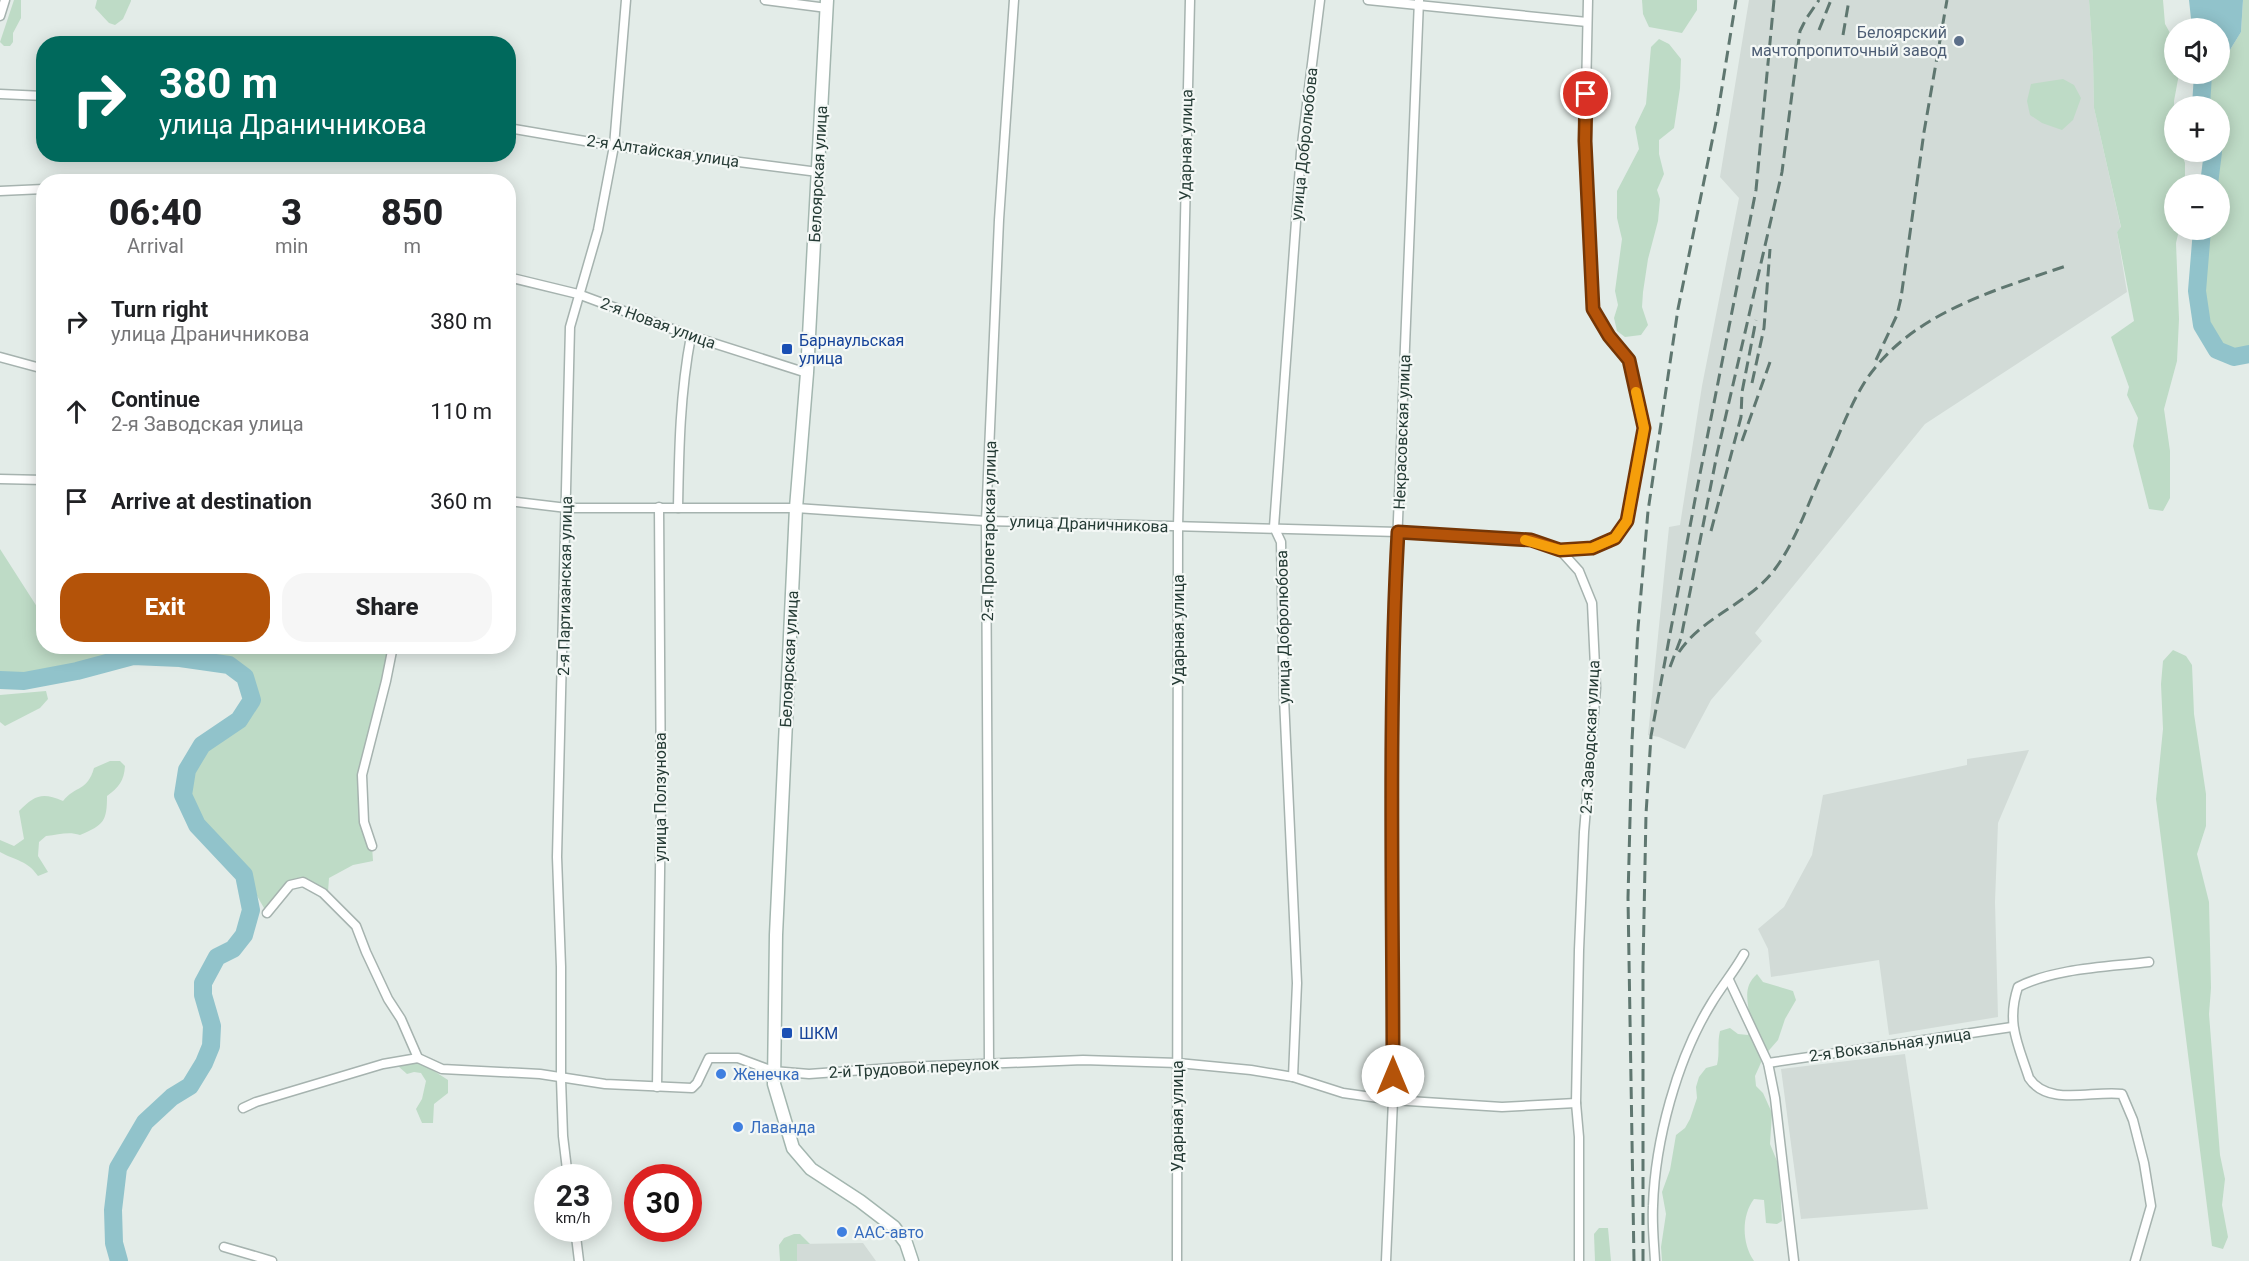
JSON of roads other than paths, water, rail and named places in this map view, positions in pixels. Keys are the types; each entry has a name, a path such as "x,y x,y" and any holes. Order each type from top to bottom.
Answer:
{"street":[{"path":"0,16 5,0"},
{"name":"2-я Партизанская улица","path":"566,1164 561,1079 561,967 557,856 570,327 598,230 614,146 627,0"},
{"path":"765,0 827,4"},
{"name":"2-я Пролетарская улица","path":"989,1063 986,521 999,220 1014,0"},
{"name":"Ударная улица","path":"1177,1261 1178,527 1190,0"},
{"name":"улица Добролюбова","path":"1293,1077 1297,983 1284,698 1281,542 1274,527 1301,152 1320,0"},
{"path":"1368,0 1419,2 1587,22"},
{"path":"1560,550 1592,548 1615,538 1627,521 1644,428 1629,360 1609,336 1593,309 1585,141 1588,0"},
{"name":"Некрасовская улица","path":"1386,1261 1393,1100 1392,814 1395,594 1419,2"},
{"name":"Белоярская улица","path":"827,4 807,373 796,508 776,935 773,1071 779,1104 793,1148 810,1169 860,1201 894,1227 906,1243 912,1261"},
{"path":"0,94 36,96"},
{"name":"2-я Алтайская улица","path":"516,130 614,146 818,172"},
{"path":"0,191 36,189"},
{"name":"2-я Новая улица","path":"516,280 578,294 691,336 807,373"},
{"path":"678,507 680,413 684,372 691,336"},
{"path":"0,357 36,367"},
{"path":"0,479 36,480"},
{"name":"улица Драничникова","path":"516,502 567,508 796,508 986,521 1398,532 1531,540 1560,550"},
{"name":"улица Ползунова","path":"657,1087 661,801 659,507"},
{"name":"2-я Заводская улица","path":"1560,550 1579,571 1592,603 1596,688 1584,832 1576,1103 1579,1137 1579,1261"},
{"path":"372,846 364,822 362,775 391,654"},
{"path":"243,1107 256,1101 383,1064 418,1058 401,1019 388,999 356,926 323,892 303,882 290,885 267,912"},
{"path":"1655,1261 1653,1207 1657,1162 1667,1109 1695,1035 1711,1003 1729,980 1744,954"},
{"path":"2134,1261 2151,1206 2144,1163 2133,1120 2122,1094 2067,1096 2048,1092 2034,1085 2029,1078 2012,1027 2018,987 2033,979 2149,962"},
{"path":"1729,980 1768,1063 1775,1098 1794,1261"},
{"name":"2-я Вокзальная улица","path":"1768,1063 2012,1027"},
{"name":"2-й Трудовой переулок","path":"418,1058 442,1069 540,1074 561,1079 692,1088 698,1083 709,1058 738,1058 773,1071 808,1074 1083,1060 1178,1063 1251,1070 1293,1077 1343,1093 1393,1100 1502,1107 1576,1103"},
{"path":"577,1242 579,1261"},
{"path":"224,1247 272,1261"}],"water":[{"path":"2189,0 2243,0 2241,32 2230,50 2230,18 2191,18"}],"waterway":[{"path":"2202,84 2202,96"},
{"path":"2210,174 2212,162"},
{"path":"2201,240 2197,291 2202,325 2217,350 2234,357 2249,354"},
{"path":"0,680 24,681 77,671 133,656 180,658 229,665 245,677 252,700 239,720 202,745 187,770 183,795 197,825 244,875 251,910 244,935 233,949 217,957 203,983 203,995 212,1026 211,1046 204,1063 190,1086 172,1097 145,1122 118,1168 113,1210 114,1243 119,1261"}],"railway":[{"path":"1634,1261 1628,898 1632,741 1638,628 1648,511 1678,309 1718,112 1736,0"},
{"path":"1643,1261 1643,967 1646,814 1651,736 1756,190 1774,0"},
{"path":"1670,667 1681,638 1717,454 1782,172 1800,31 1819,0"},
{"path":"1819,30 1831,0"},
{"path":"1843,35 1849,0"},
{"path":"1876,360 1897,315 1901,298 1924,132 1947,0"},
{"path":"1752,383 1764,328 1770,249"},
{"path":"1679,652 1700,629 1752,592 1775,569 1797,531 1855,400 1866,380 1885,357 1907,337 1931,320 1957,306 2069,265"},
{"path":"1711,531 1741,417 1742,392 1756,320"},
{"path":"1742,441 1770,362"}],"place":[{"name":"Белоярский мачтопропиточный завод","path":"1959,41"},
{"name":"Барнаульская улица","path":"787,349"},
{"name":"ШКМ","path":"787,1033"},
{"name":"Женечка","path":"721,1074"},
{"name":"Лаванда","path":"738,1127"},
{"name":"ААС-авто","path":"842,1232"}]}
